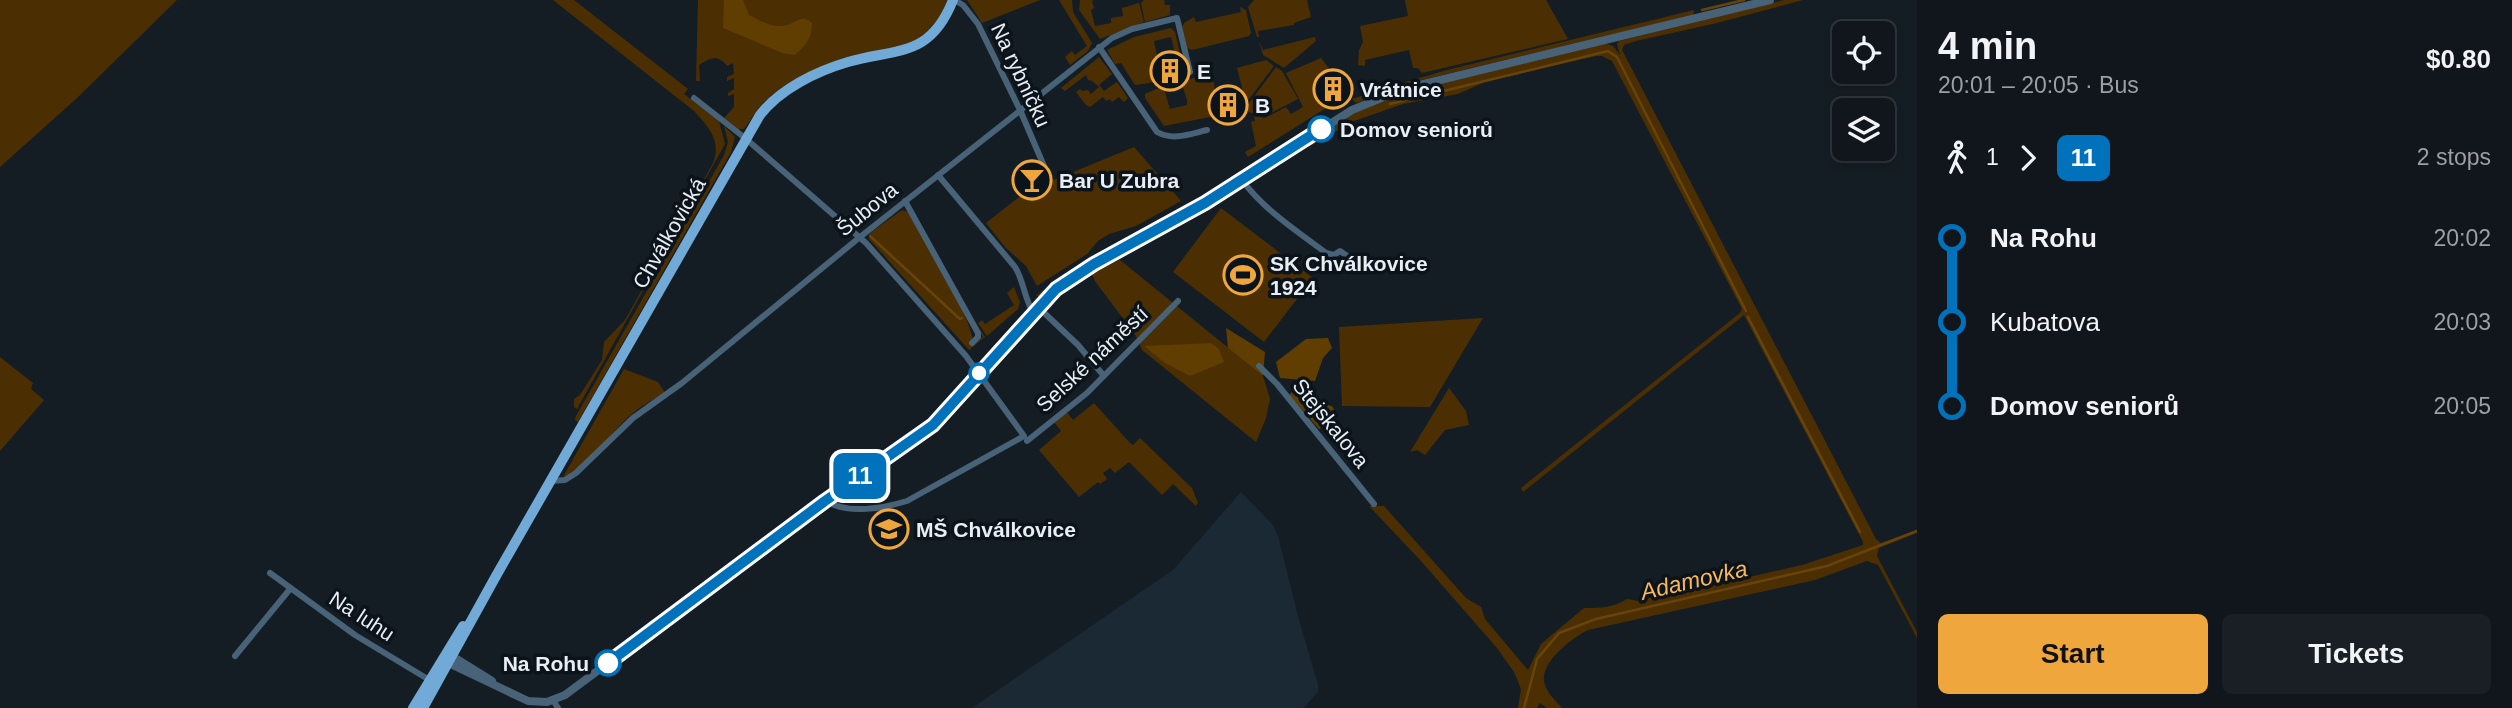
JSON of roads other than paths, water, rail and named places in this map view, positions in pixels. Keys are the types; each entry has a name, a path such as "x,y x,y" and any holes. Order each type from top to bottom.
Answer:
{"main road":[{"name":"Chválkovická","path":"423,708 447,658 745,138 766,108 791,88 836,65 898,52 923,42 942,22 953,0"},
{"name":"Chválkovická","path":"413,708 433,683"}],"street":[{"name":"Na rybníčku","path":"953,0 963,5 975,19 1020,110 1047,173"},
{"path":"447,658 485,675 503,689 536,706 555,704 825,501 933,425 1056,289 1242,180 1357,107 1395,91 1770,0"},
{"name":"Šubova","path":"550,481 565,480 576,473 633,418 682,383 860,237 1112,38 1132,29 1177,18 1190,72"},
{"path":"1099,47 1157,132 1176,137 1207,130"},
{"path":"694,98 860,237 925,308 1026,439"},
{"path":"938,175 1015,267 1035,310 1078,345 1104,376"},
{"path":"1242,180 1275,214 1326,253 1334,255 1340,251 1365,268"},
{"path":"905,201 978,333 972,343"},
{"name":"Selské náměstí","path":"825,501 837,506 861,508 887,507 907,501 1026,439 1087,393 1178,301"},
{"name":"Stejskalova","path":"1259,366 1277,384 1374,504"},
{"name":"Na luhu","path":"270,573 355,635 433,683"},
{"path":"235,656 290,589"}],"waterway":[{"path":"1702,10 1744,0"},
{"path":"1390,104 1608,51 1617,57 1746,311"},
{"path":"870,236 962,318"},
{"path":"1748,317 1860,532"},
{"name":"Adamovka","path":"1524,708 1537,659 1559,633 1596,619 1827,566 1917,531"}],"place":[{"name":"E","path":"1170,71"},
{"name":"Vrátnice","path":"1333,89"},
{"name":"B","path":"1228,105"},
{"name":"Domov seniorů","path":"1321,129"},
{"name":"Bar U Zubra","path":"1032,180"},
{"name":"SK Chválkovice 1924","path":"1243,275"},
{"name":"MŠ Chválkovice","path":"889,529"},
{"name":"Na Rohu","path":"608,663"}]}
